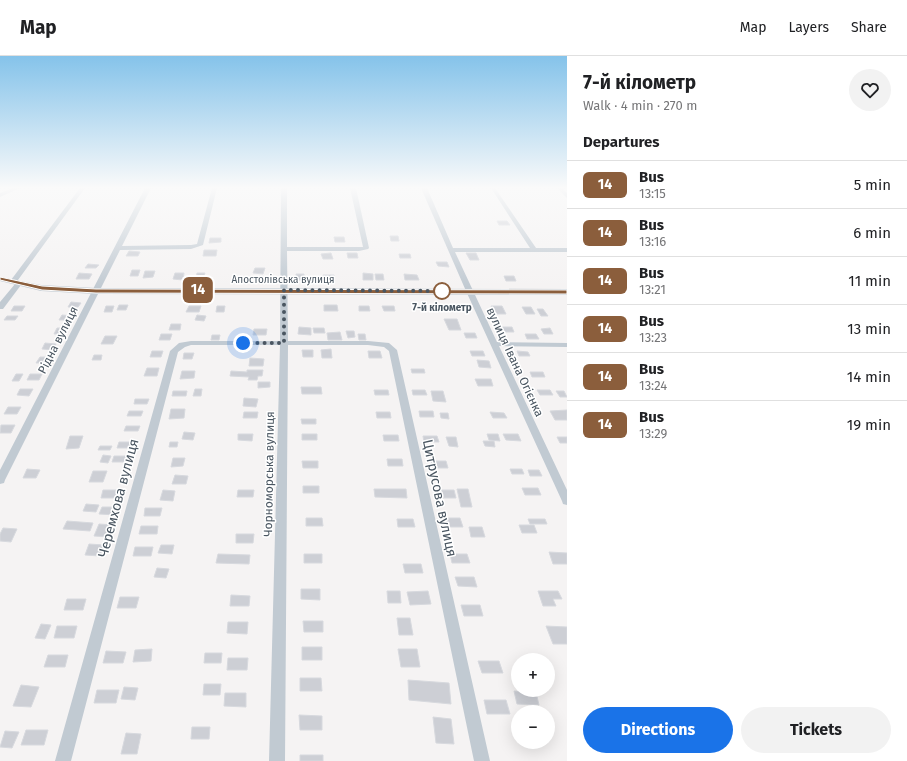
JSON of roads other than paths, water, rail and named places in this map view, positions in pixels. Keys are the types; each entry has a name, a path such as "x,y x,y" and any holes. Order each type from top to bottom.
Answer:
{"street":[{"path":"0,307 19,284 14,280 58,221"},
{"name":"Рідна вулиця","path":"0,480 132,221"},
{"path":"118,248 200,246 206,221"},
{"name":"Чорноморська вулиця","path":"277,761 285,221"},
{"path":"285,249 366,248 360,221"},
{"name":"вулиця Івана Огієнка","path":"438,221 469,291 567,501"},
{"path":"515,221 534,250"},
{"path":"451,250 567,250"},
{"name":"Апостолівська вулиця","path":"0,279 42,288 96,291 284,290 567,292"},
{"name":"Черемхова вулиця","path":"63,761 173,354 180,346 191,343 284,343"},
{"name":"Цитрусова вулиця","path":"284,343 377,343 386,345 393,350 482,761"},
{"path":"494,344 567,345"}],"place":[{"name":"7-й кілометр","path":"442,291"}]}
